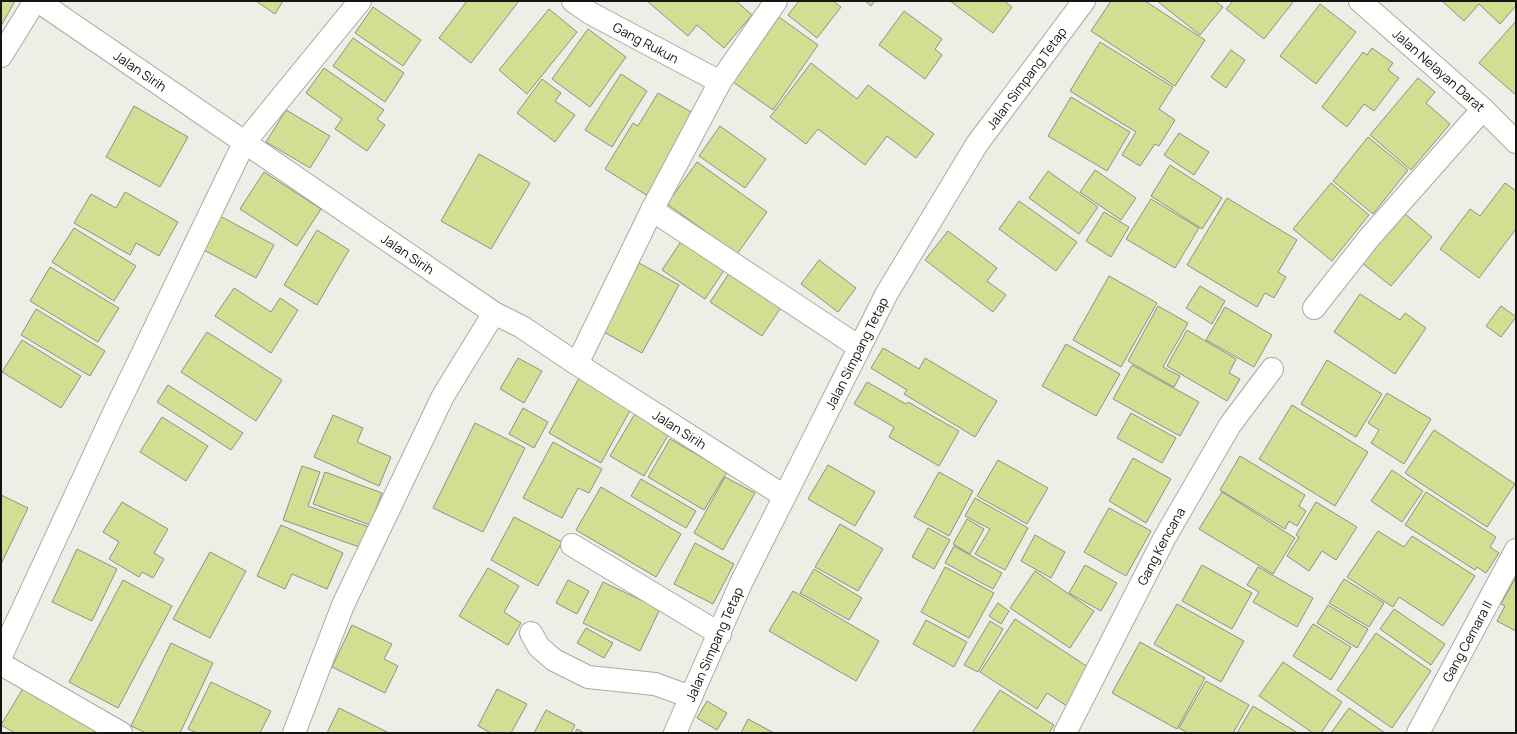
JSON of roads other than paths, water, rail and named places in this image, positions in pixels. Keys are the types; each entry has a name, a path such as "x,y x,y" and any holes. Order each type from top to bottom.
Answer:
{"street":[{"path":"1,56 34,1"},
{"name":"Jalan Sirih","path":"38,1 494,313 522,327 576,364 784,496"},
{"path":"1,656 111,419 244,143 360,1"},
{"name":"Gang Rukun","path":"573,1 590,13 720,82"},
{"path":"576,364 652,210 720,82 776,1"},
{"name":"Jalan Simpang Tetap","path":"675,733 742,583 784,496 887,293 977,144 1084,1"},
{"name":"Jalan Nelayan Darat","path":"1360,1 1483,109 1516,142"},
{"path":"1314,308 1369,238 1483,109"},
{"path":"652,210 859,347"},
{"path":"294,733 343,605 425,432 443,396 494,313"},
{"name":"Gang Kencana","path":"1065,733 1165,537 1230,425 1272,369"},
{"path":"572,545 720,634"},
{"name":"Gang Cemara II","path":"1418,733 1516,550"},
{"path":"531,633 539,646 554,660 588,677 655,684 691,696"},
{"path":"1,664 121,733"}]}
